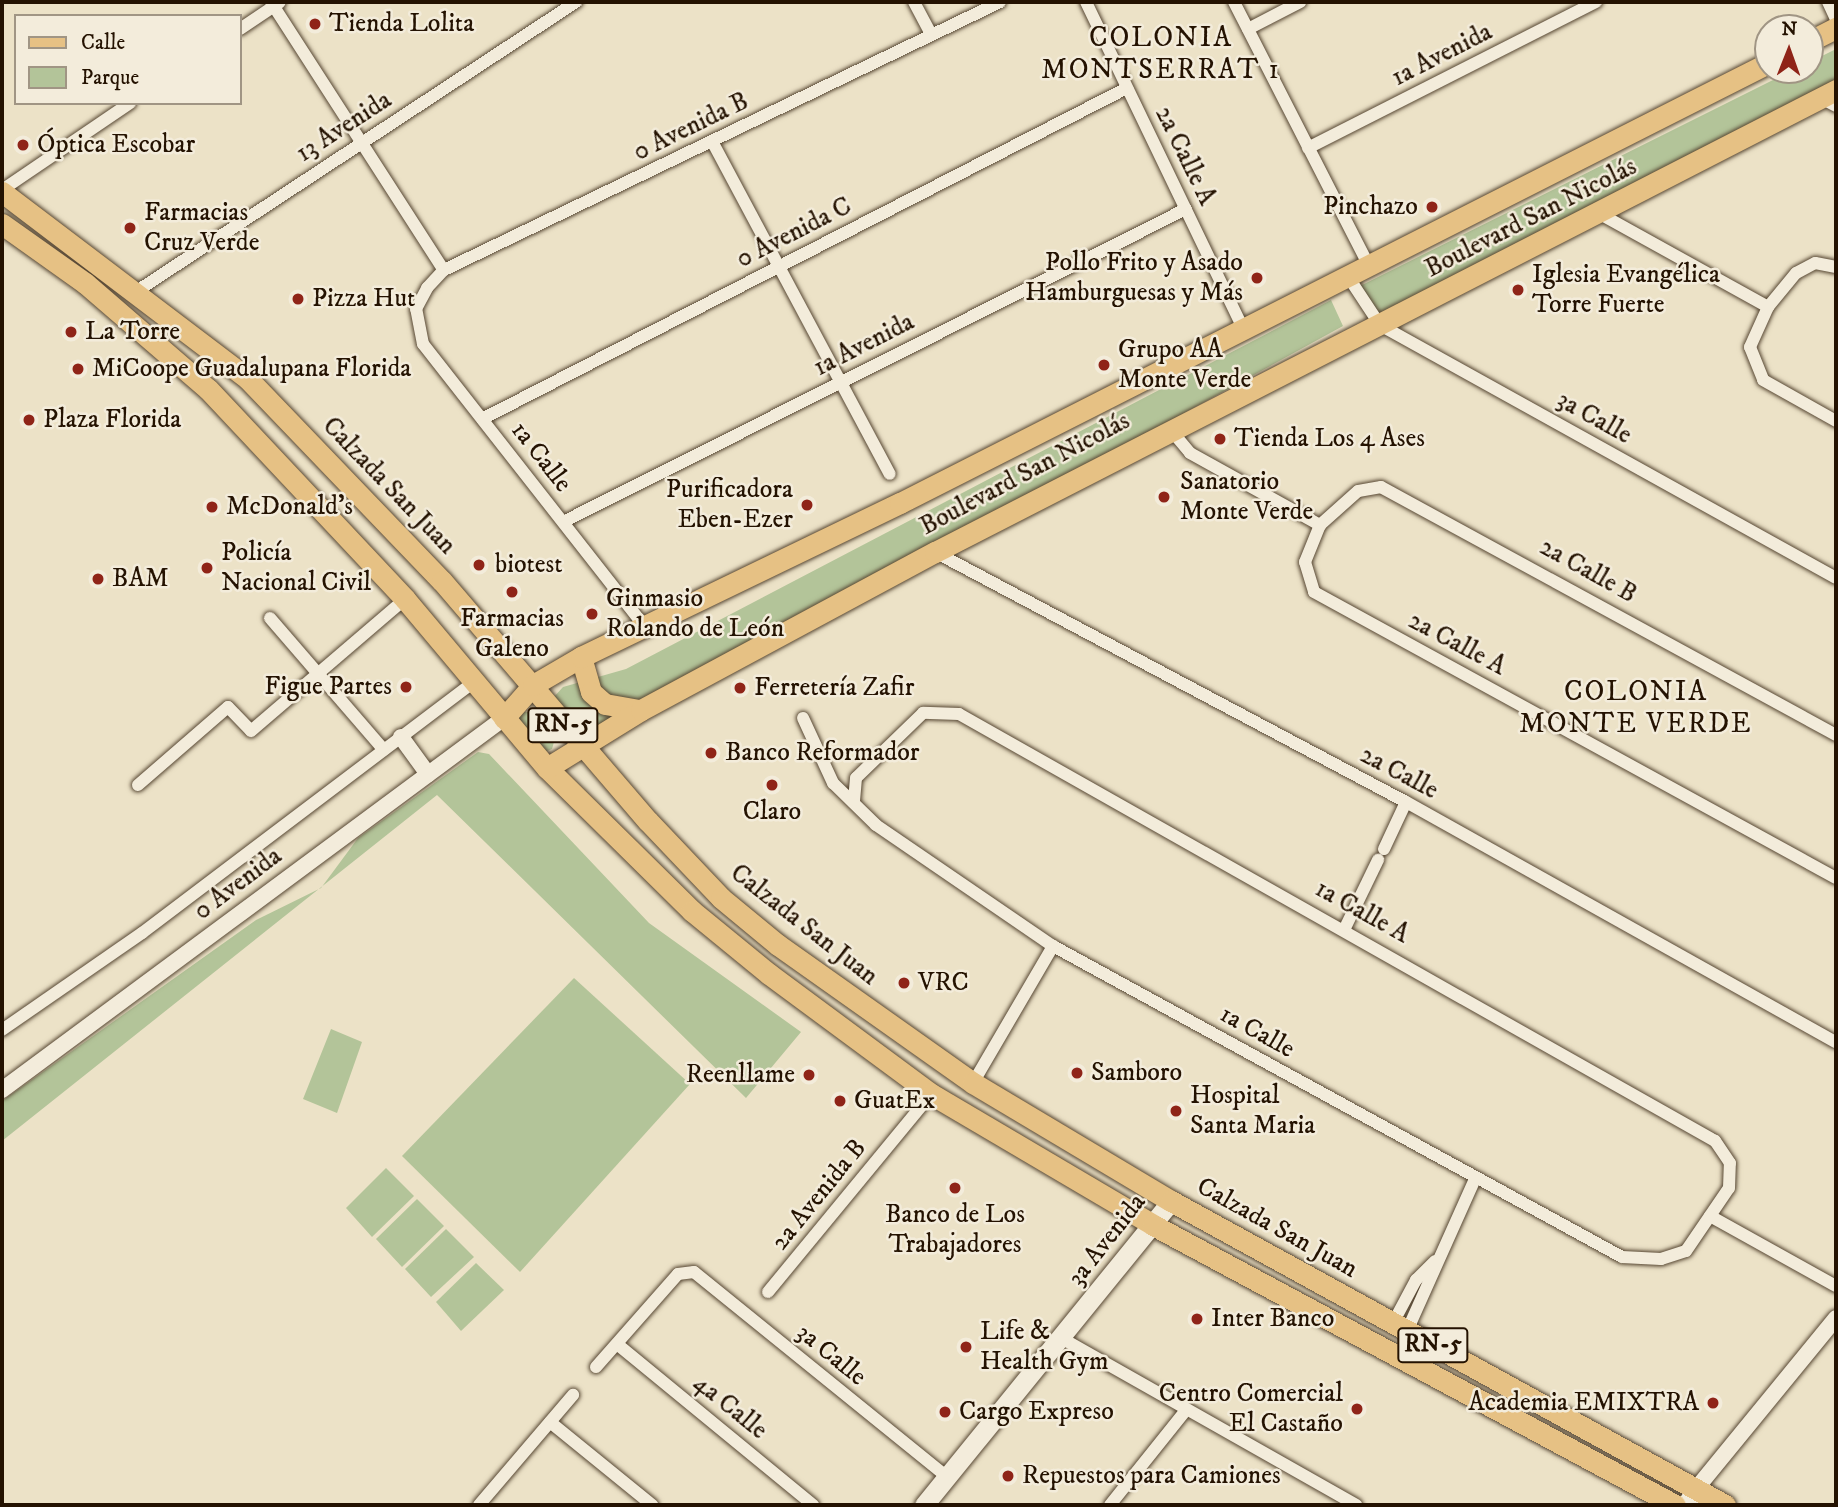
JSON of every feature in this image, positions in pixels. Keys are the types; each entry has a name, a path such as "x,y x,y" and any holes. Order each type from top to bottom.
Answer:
{"main road":[{"name":"Boulevard San Nicolás","path":"504,718 533,685 581,657 1349,278 1754,70"},
{"name":"Boulevard San Nicolás","path":"547,768 579,745 641,710 1170,429 1831,98"},
{"name":"Calzada San Juan","path":"2,191 137,291 248,379 533,685 579,745 721,898 972,1083 1171,1201 1400,1327 1691,1497 1725,1505"},
{"name":"RN-5","path":"2,224 150,341 244,425 405,599 547,768 692,911 932,1094 1153,1225 1675,1505"},
{"path":"150,341 170,337 223,374 248,379"},
{"path":"581,657 591,692 605,704 641,710"},
{"name":"3a Avenida","path":"924,1505 1063,1339 1171,1201"}],"street":[{"name":"13 Avenida","path":"137,291 576,2"},
{"path":"914,2 931,34"},
{"name":"0 Avenida B","path":"416,309 444,270 713,143 1000,2"},
{"name":"2a Calle A","path":"1086,2 1244,330"},
{"path":"1234,2 1368,266"},
{"path":"1248,29 1300,2"},
{"name":"1a Avenida","path":"1308,148 1596,2"},
{"path":"1828,2 1836,19"},
{"path":"242,28 275,3 444,270"},
{"name":"0 Avenida C","path":"482,419 1127,88"},
{"path":"2,191 127,105"},
{"path":"713,143 890,474"},
{"name":"1a Avenida","path":"563,522 1186,209"},
{"path":"1602,215 1768,307"},
{"path":"1836,267 1805,267 1768,307 1751,340 1757,371 1836,421"},
{"name":"3a Calle","path":"1349,278 1380,325 1836,578"},
{"name":"1a Calle","path":"416,309 423,344 645,626"},
{"path":"1170,429 1190,453 1321,525"},
{"name":"2a Calle B","path":"1321,525 1369,487 1409,498 1836,735"},
{"name":"2a Calle A","path":"1321,525 1305,562 1314,592 1836,878"},
{"name":"2a Calle","path":"935,552 1406,802 1836,1042"},
{"path":"138,785 228,707 251,731 405,599"},
{"path":"271,618 316,675 384,750"},
{"path":"2,1030 474,682"},
{"name":"1a Calle A","path":"854,800 856,778 923,713 960,714 1345,928 1716,1141 1730,1163 1729,1188 1710,1216"},
{"name":"0 Avenida","path":"2,1090 504,718"},
{"name":"1a Calle","path":"803,718 833,783 854,800 876,825 1053,946 1475,1179 1622,1257 1661,1259 1686,1251 1710,1216"},
{"path":"401,737 428,774"},
{"path":"1345,928 1406,802"},
{"path":"972,1083 1053,946"},
{"name":"2a Avenida B","path":"768,1292 932,1094"},
{"path":"1400,1327 1475,1179"},
{"path":"1710,1216 1836,1286"},
{"name":"3a Calle","path":"617,1344 685,1270 947,1478"},
{"path":"1691,1497 1836,1318"},
{"path":"1063,1339 1356,1505"},
{"path":"596,1367 617,1344"},
{"name":"4a Calle","path":"617,1344 813,1505"},
{"path":"479,1505 573,1395"},
{"path":"1110,1505 1186,1410"},
{"path":"550,1422 652,1505"}],"green space":[{"path":"1836,49 1836,85 1369,320 1352,290 1765,84 1824,84 1824,55"},
{"path":"1331,300 1343,326 593,737 553,698 563,687 626,669"},
{"path":"524,712 536,712 556,735 552,749 545,752 518,718"},
{"path":"478,752 489,754 649,923 801,1032 746,1098 437,795 322,886 358,838"},
{"path":"319,889 2,1141 2,1101 256,920"},
{"path":"574,978 690,1084 520,1272 402,1156"},
{"path":"331,1029 362,1042 337,1113 303,1099"},
{"path":"386,1168 414,1196 372,1237 346,1208"},
{"path":"417,1199 444,1226 402,1267 376,1239"},
{"path":"446,1229 474,1257 431,1297 405,1269"},
{"path":"476,1263 504,1290 461,1331 436,1302"}],"place":[{"name":"Tienda Lolita","path":"315,24"},
{"name":"Óptica Escobar","path":"23,145"},
{"name":"Pinchazo","path":"1432,207"},
{"name":"Farmacias Cruz Verde","path":"130,228"},
{"name":"Pollo Frito y Asado Hamburguesas y Más","path":"1257,278"},
{"name":"Iglesia Evangélica Torre Fuerte","path":"1518,290"},
{"name":"Pizza Hut","path":"298,299"},
{"name":"La Torre","path":"71,332"},
{"name":"Grupo AA Monte Verde","path":"1104,365"},
{"name":"MiCoope Guadalupana Florida","path":"78,369"},
{"name":"Plaza Florida","path":"29,420"},
{"name":"Tienda Los 4 Ases","path":"1220,439"},
{"name":"Sanatorio Monte Verde","path":"1164,497"},
{"name":"Purificadora Eben-Ezer","path":"807,505"},
{"name":"McDonald's","path":"212,507"},
{"name":"biotest","path":"479,565"},
{"name":"Policía Nacional Civil","path":"207,568"},
{"name":"BAM","path":"98,579"},
{"name":"Farmacias Galeno","path":"512,592"},
{"name":"Ginmasio Rolando de León","path":"592,614"},
{"name":"Figue Partes","path":"406,687"},
{"name":"Ferretería Zafir","path":"740,688"},
{"name":"Banco Reformador","path":"711,753"},
{"name":"Claro","path":"772,785"},
{"name":"VRC","path":"904,983"},
{"name":"Samboro","path":"1077,1073"},
{"name":"Reenllame","path":"809,1075"},
{"name":"GuatEx","path":"840,1101"},
{"name":"Hospital Santa Maria","path":"1176,1111"},
{"name":"Banco de Los Trabajadores","path":"955,1188"},
{"name":"Inter Banco","path":"1197,1319"},
{"name":"Life & Health Gym","path":"966,1347"},
{"name":"Academia EMIXTRA","path":"1713,1403"},
{"name":"Centro Comercial El Castaño","path":"1357,1409"},
{"name":"Cargo Expreso","path":"945,1412"},
{"name":"Repuestos para Camiones","path":"1008,1476"}],"district":[{"name":"COLONIA MONTSERRAT 1","path":"1161,54"},
{"name":"COLONIA MONTE VERDE","path":"1636,708"}]}
